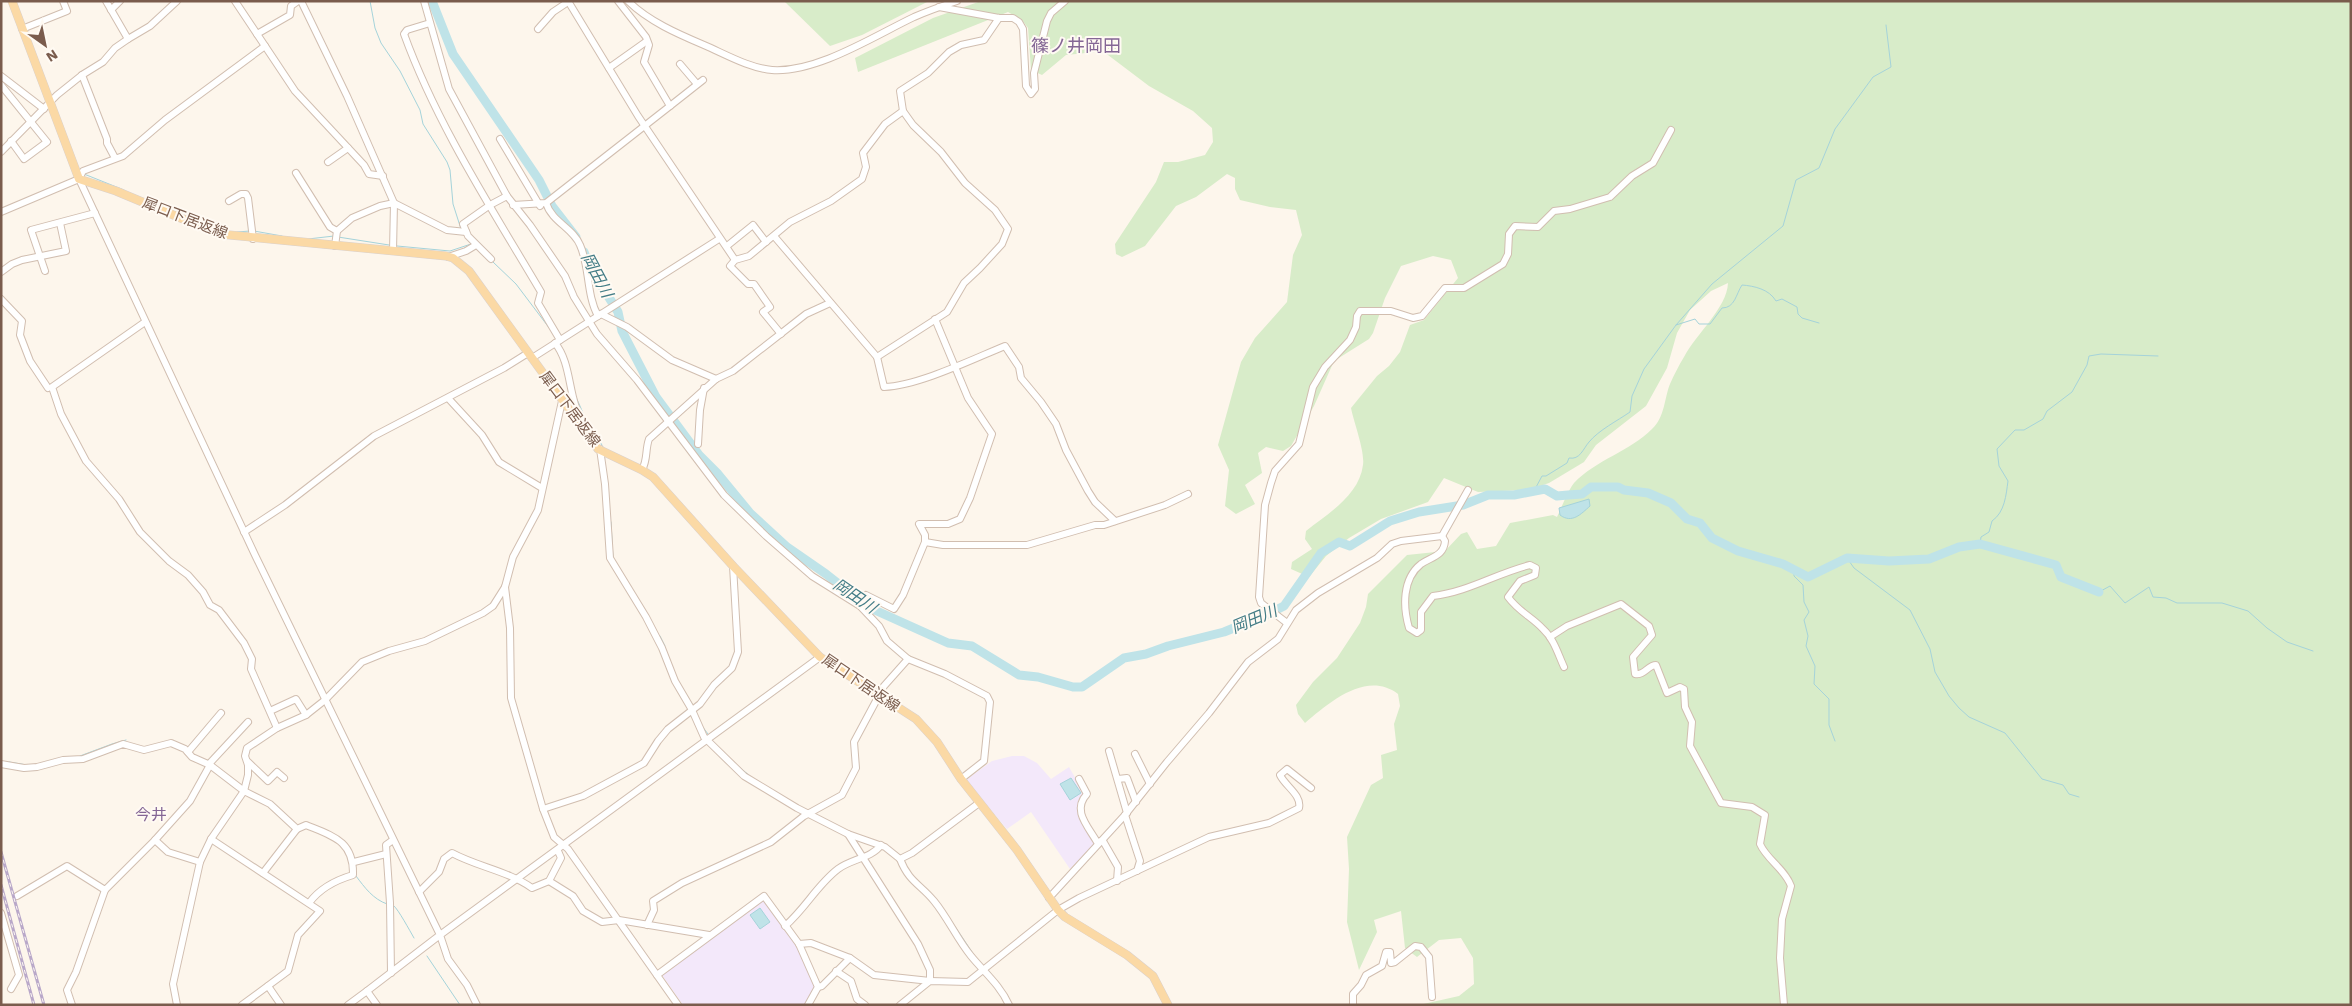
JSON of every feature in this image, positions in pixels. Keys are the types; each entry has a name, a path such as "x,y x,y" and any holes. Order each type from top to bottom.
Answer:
{"main road":[{"path":"12,1 79,179"},
{"name":"犀口下居返線","path":"79,179 116,191 219,234 253,239 448,257 460,263 468,271 585,433 601,451 653,477 733,566 820,656 916,719 937,742 961,778 1017,850 1058,910 1065,917 1127,955 1153,976 1168,1005"}],"street":[{"path":"22,29 67,11 63,1"},
{"path":"106,1 128,39"},
{"path":"111,10 120,1"},
{"path":"1,152 82,74 103,62 115,48 150,26 178,1"},
{"path":"235,1 296,91 364,165 369,174 383,176"},
{"path":"424,1 449,89 507,196 530,225 565,276 588,323 669,422 724,495 766,536 812,576 860,606 879,626 887,641 908,659 987,696 990,702 984,761 961,778"},
{"path":"618,1 630,14 634,24 642,29 647,41 648,50 644,62 670,106"},
{"path":"628,1 646,15 699,43 750,64 774,70 807,65 831,56 938,7 957,1"},
{"path":"938,7 998,18 1013,18 1019,22 1023,30 1026,86 1031,94 1035,89 1034,73 1047,21 1051,13 1065,1"},
{"path":"258,34 290,15 291,6 301,2 394,203 394,251"},
{"path":"538,29 553,12 568,2 644,125 719,239 727,246 734,260"},
{"path":"877,357 947,312 964,283 993,256 1006,238 1008,229 995,210 965,183 941,152 920,133 903,110 900,91 928,73 949,52 961,45 984,40 998,18"},
{"path":"430,23 407,30 404,34 436,110 541,292 538,303 558,341 580,418 601,451 610,558 646,617 662,648 675,681 694,708 707,740 744,776 809,815 848,834 881,845 900,860 906,875 932,899 970,955 985,970 1004,995 1008,1005"},
{"path":"609,68 647,41"},
{"path":"1,212 79,179 83,171 123,156 165,120 265,46"},
{"path":"513,205 546,203 700,82 680,64"},
{"path":"82,74 108,139 107,143 115,158"},
{"path":"1,76 44,109"},
{"path":"1,85 47,142 24,159 11,142"},
{"path":"781,334 763,312 770,307 754,284 748,284 730,266 734,260 749,256 790,222 831,200 862,179 866,167 863,152 885,124 903,110"},
{"path":"1287,623 1261,603 1260,596 1265,505 1270,483 1275,472 1299,444 1313,387 1325,367 1350,340 1360,311 1392,311 1413,318 1422,316 1444,288 1464,288 1503,264 1508,254 1509,234 1515,226 1538,227 1549,215 1559,209 1570,209 1610,197 1632,176 1653,162 1671,130"},
{"path":"500,139 537,204 551,214 580,245 592,304 600,315 627,327 672,360 716,379"},
{"path":"328,162 348,148"},
{"path":"296,172 330,227 337,231"},
{"path":"79,179 244,532 440,936 448,959 467,985 477,1005"},
{"path":"228,201 241,194 246,194 253,239"},
{"path":"491,259 474,246 464,232 463,224 490,205 507,196"},
{"path":"335,246 337,231 352,218 380,206 394,203 447,230 464,232"},
{"path":"546,203 551,214"},
{"path":"45,271 31,230 95,213"},
{"path":"1,272 12,264 66,251 60,223"},
{"path":"727,246 753,225 766,242"},
{"path":"774,236 877,357 884,387 896,386 956,367 1006,346 1019,367 1021,378 1056,424 1066,450 1088,491 1095,502 1116,521"},
{"path":"244,532 285,505 374,436 558,341 719,239"},
{"path":"448,257 474,246"},
{"path":"1,299 22,321 20,335 30,361 48,388"},
{"path":"642,470 647,461 646,448 649,439 704,388 716,379 733,371 806,314 830,303"},
{"path":"860,606 866,596 894,609 903,595 925,542 925,536 919,524 948,524 960,519 970,498 992,434 968,398 936,318"},
{"path":"145,322 52,387 61,414 86,461 119,499 140,532 169,561 188,575 203,592 210,604 219,610 244,643 252,659 251,669 277,728"},
{"path":"698,444 700,410 704,388"},
{"path":"448,398 482,435 499,462 542,488"},
{"path":"284,778 277,772 268,781 248,762 245,756 247,748 277,728 306,715 325,700 362,662 389,651 425,641 483,613 493,606 505,587 513,557 538,510 562,401"},
{"path":"1442,536 1468,490"},
{"path":"925,542 943,545 1028,546 1116,521 1165,505 1188,494"},
{"path":"1049,898 1126,814 1209,713 1248,662 1278,639 1296,610 1318,593 1377,558 1392,544 1400,540 1442,536"},
{"path":"1442,536 1445,541 1443,549 1438,555 1421,564 1408,582 1405,601 1408,624 1412,632 1417,633 1421,630 1421,612 1433,596 1452,594 1492,576 1504,575 1530,565 1536,568 1535,575 1520,581 1508,597 1514,606 1540,626 1550,637 1564,667"},
{"path":"543,809 583,796 644,763 658,741 694,708 732,668 738,652 733,566"},
{"path":"505,587 510,628 510,698 543,809 554,837 565,845 678,1005"},
{"path":"1550,637 1567,626 1620,604 1649,626 1652,635 1633,656 1635,674 1640,674 1652,665 1656,665 1667,693 1680,687 1684,689 1685,707 1692,722 1690,746 1698,762 1721,803 1752,807 1765,815 1760,844 1768,858 1785,875 1792,886 1782,920 1780,958 1784,1005"},
{"path":"348,1005 820,656"},
{"path":"647,925 654,910 653,901 682,883 771,842 804,816 809,815 842,795 856,768 854,742 878,695 908,659"},
{"path":"270,711 296,699 306,715"},
{"path":"188,752 222,714"},
{"path":"72,1005 67,990 76,972 106,890 190,802 210,764 248,722"},
{"path":"1,764 24,768 37,767 63,760 83,758 123,744 144,750 172,742 188,752 192,757 210,764 244,791 270,804 297,829"},
{"path":"1109,751 1140,861 1137,871"},
{"path":"1135,754 1150,784"},
{"path":"177,1005 173,984 200,862 211,839 244,791 248,775 248,762"},
{"path":"799,944 811,943 850,958 874,975 930,981 968,982 1058,910 1079,898 1209,837 1269,824 1299,808 1300,803 1295,794 1280,775 1286,768 1311,788"},
{"path":"1118,780 1127,778 1136,802"},
{"path":"1079,779 1087,794 1080,801 1079,809 1097,842 1103,841"},
{"path":"900,860 979,802"},
{"path":"263,873 297,829 306,825 327,833 343,845 353,856 354,875 335,881 316,894 310,903"},
{"path":"848,834 918,944 930,970 930,981"},
{"path":"211,839 320,911 298,936 288,971 242,1005"},
{"path":"155,840 168,852 200,862"},
{"path":"391,973 390,905 386,845 393,840"},
{"path":"1103,841 1118,867 1117,880"},
{"path":"785,926 826,878 845,864 876,852 881,845"},
{"path":"419,892 439,872 444,859 452,853 470,863 520,879 532,888 549,881 560,858 558,851"},
{"path":"354,862 386,854"},
{"path":"17,896 67,866 106,890"},
{"path":"549,881 573,896 583,911 591,918 602,922 619,920 709,935"},
{"path":"657,974 764,896 799,944 818,987"},
{"path":"1,913 19,975 11,989"},
{"path":"1353,1005 1353,994 1361,985 1366,975 1382,966 1386,952 1390,952 1391,962 1395,962 1415,946 1421,946 1429,957 1432,997"},
{"path":"808,1005 818,987 822,986 850,958"},
{"path":"836,971 851,981 857,999 865,1005"},
{"path":"900,1005 930,981"},
{"path":"268,986 281,1005"},
{"path":"366,991 377,1005"}],"shaded area":[{"path":"1012,756 1024,756 1037,763 1051,779 1069,767 1085,795 1078,801 1084,821 1095,843 1070,869 1031,812 1007,829 966,780 992,761"},
{"path":"762,899 802,954 815,988 806,1005 683,1005 662,975"}],"green space":[{"path":"784,1 929,1 862,35 830,46"},
{"path":"981,1 2351,1 2351,1005 1419,1005 1459,996 1474,984 1473,958 1461,938 1439,940 1417,957 1405,948 1401,911 1374,920 1377,932 1359,970 1347,922 1349,869 1347,837 1371,785 1383,778 1381,755 1397,750 1394,724 1400,706 1398,694 1386,688 1361,687 1337,699 1305,723 1298,714 1296,705 1313,682 1337,658 1360,623 1366,607 1368,594 1407,555 1445,551 1461,534 1467,532 1477,549 1496,546 1510,523 1553,515 1557,517 1574,483 1592,468 1634,443 1652,429 1662,413 1670,384 1677,370 1689,348 1717,311 1728,283 1711,291 1690,310 1677,333 1667,368 1646,406 1596,445 1584,462 1549,483 1528,490 1478,492 1444,478 1428,502 1381,519 1349,538 1326,556 1309,577 1291,569 1292,562 1312,549 1305,539 1306,531 1349,495 1360,476 1363,465 1359,437 1351,408 1377,376 1389,366 1400,352 1410,325 1424,320 1458,278 1451,260 1433,256 1401,266 1385,298 1373,333 1369,339 1334,361 1314,406 1291,446 1283,451 1266,447 1258,453 1262,473 1245,485 1255,504 1236,514 1225,506 1229,470 1218,445 1241,362 1255,338 1287,302 1293,255 1302,235 1296,210 1270,207 1240,200 1235,189 1235,178 1227,174 1196,197 1176,206 1145,246 1122,257 1116,254 1115,244 1156,182 1164,162 1178,162 1205,155 1213,142 1212,128 1193,111 1149,86 1108,55 1096,52 1066,55 1042,75 1031,70 1028,28 1022,20 1008,12 858,72 855,58 933,18"}],"water":[{"path":"1589,499 1590,506 1576,517 1568,519 1560,515 1559,508"},
{"path":"1071,778 1081,793 1070,800 1060,784"},
{"path":"760,908 770,922 760,929 750,915"}],"waterway":[{"path":"370,1 375,28 381,43 400,71 420,110 423,124 447,162 450,170 453,204 461,229"},
{"name":"岡田川","path":"432,1 453,54 539,180 552,206 576,237"},
{"path":"1534,491 1542,476 1546,476 1567,463 1569,458 1579,456 1589,442 1598,434 1630,412 1632,396 1644,369 1676,325 1712,284 1783,226 1796,180 1819,168 1835,129 1873,77 1891,67 1886,25"},
{"path":"84,174 124,190"},
{"path":"237,232 250,231"},
{"path":"254,231 282,236"},
{"path":"308,239 334,236"},
{"path":"338,237 389,245"},
{"path":"397,246 450,251 471,244"},
{"name":"岡田川","path":"584,252 590,267 618,312 622,331 656,397 699,455 718,474 750,513 787,547 826,574 868,607 948,643 972,646 1019,675 1038,677 1073,687 1082,687 1124,658 1146,654 1168,646 1224,632 1284,606 1321,553 1339,542 1350,546 1390,521 1419,512 1463,505 1488,495 1514,495 1545,489 1557,496 1582,494 1591,487 1618,487 1624,490 1648,493 1671,503 1687,519 1700,523 1712,538 1738,551 1783,564 1808,577 1847,558 1889,561 1929,559 1959,547 1980,544 2056,565 2061,577 2099,592"},
{"path":"493,262 516,284 550,329"},
{"path":"1676,325 1695,319 1699,324 1710,324 1722,308 1730,306 1735,300 1742,285 1756,287 1765,291 1776,301 1782,299 1797,307 1798,314 1802,318 1819,323"},
{"path":"559,343 563,350"},
{"path":"1980,544 1981,537 1989,532 1992,521 2000,513 2008,481 1999,466 1997,449 2015,430 2024,430 2043,419 2047,411 2072,392 2087,365 2089,356 2101,354 2158,356"},
{"path":"576,397 587,422 602,445"},
{"path":"611,522 613,558"},
{"path":"1847,558 1854,568 1910,610 1930,649 1935,672 1949,696 1959,708 1969,717 2005,733 2042,779 2063,785 2069,794 2079,797"},
{"path":"1794,569 1794,576 1803,585 1804,602 1809,612 1804,620 1808,636 1806,646 1815,666 1814,684 1829,699 1829,725 1835,741"},
{"path":"2099,592 2110,586 2125,603 2149,587 2153,597 2166,598 2177,603 2222,603 2248,611 2287,642 2313,651"},
{"path":"660,636 665,646"},
{"path":"688,697 694,707"},
{"path":"702,726 708,734"},
{"path":"80,756 126,740"},
{"path":"9,762 27,765"},
{"path":"738,766 750,776"},
{"path":"889,847 900,855"},
{"path":"356,876 373,896 387,904"},
{"path":"394,906 414,938"},
{"path":"950,919 974,955"},
{"path":"427,956 460,1005"},
{"path":"989,971 993,977"}],"railway":[{"path":"1,852 44,1005"},
{"path":"1,885 34,1005"}],"district":[{"name":"篠ノ井岡田","path":"1076,45"},
{"name":"今井","path":"151,814"}]}
